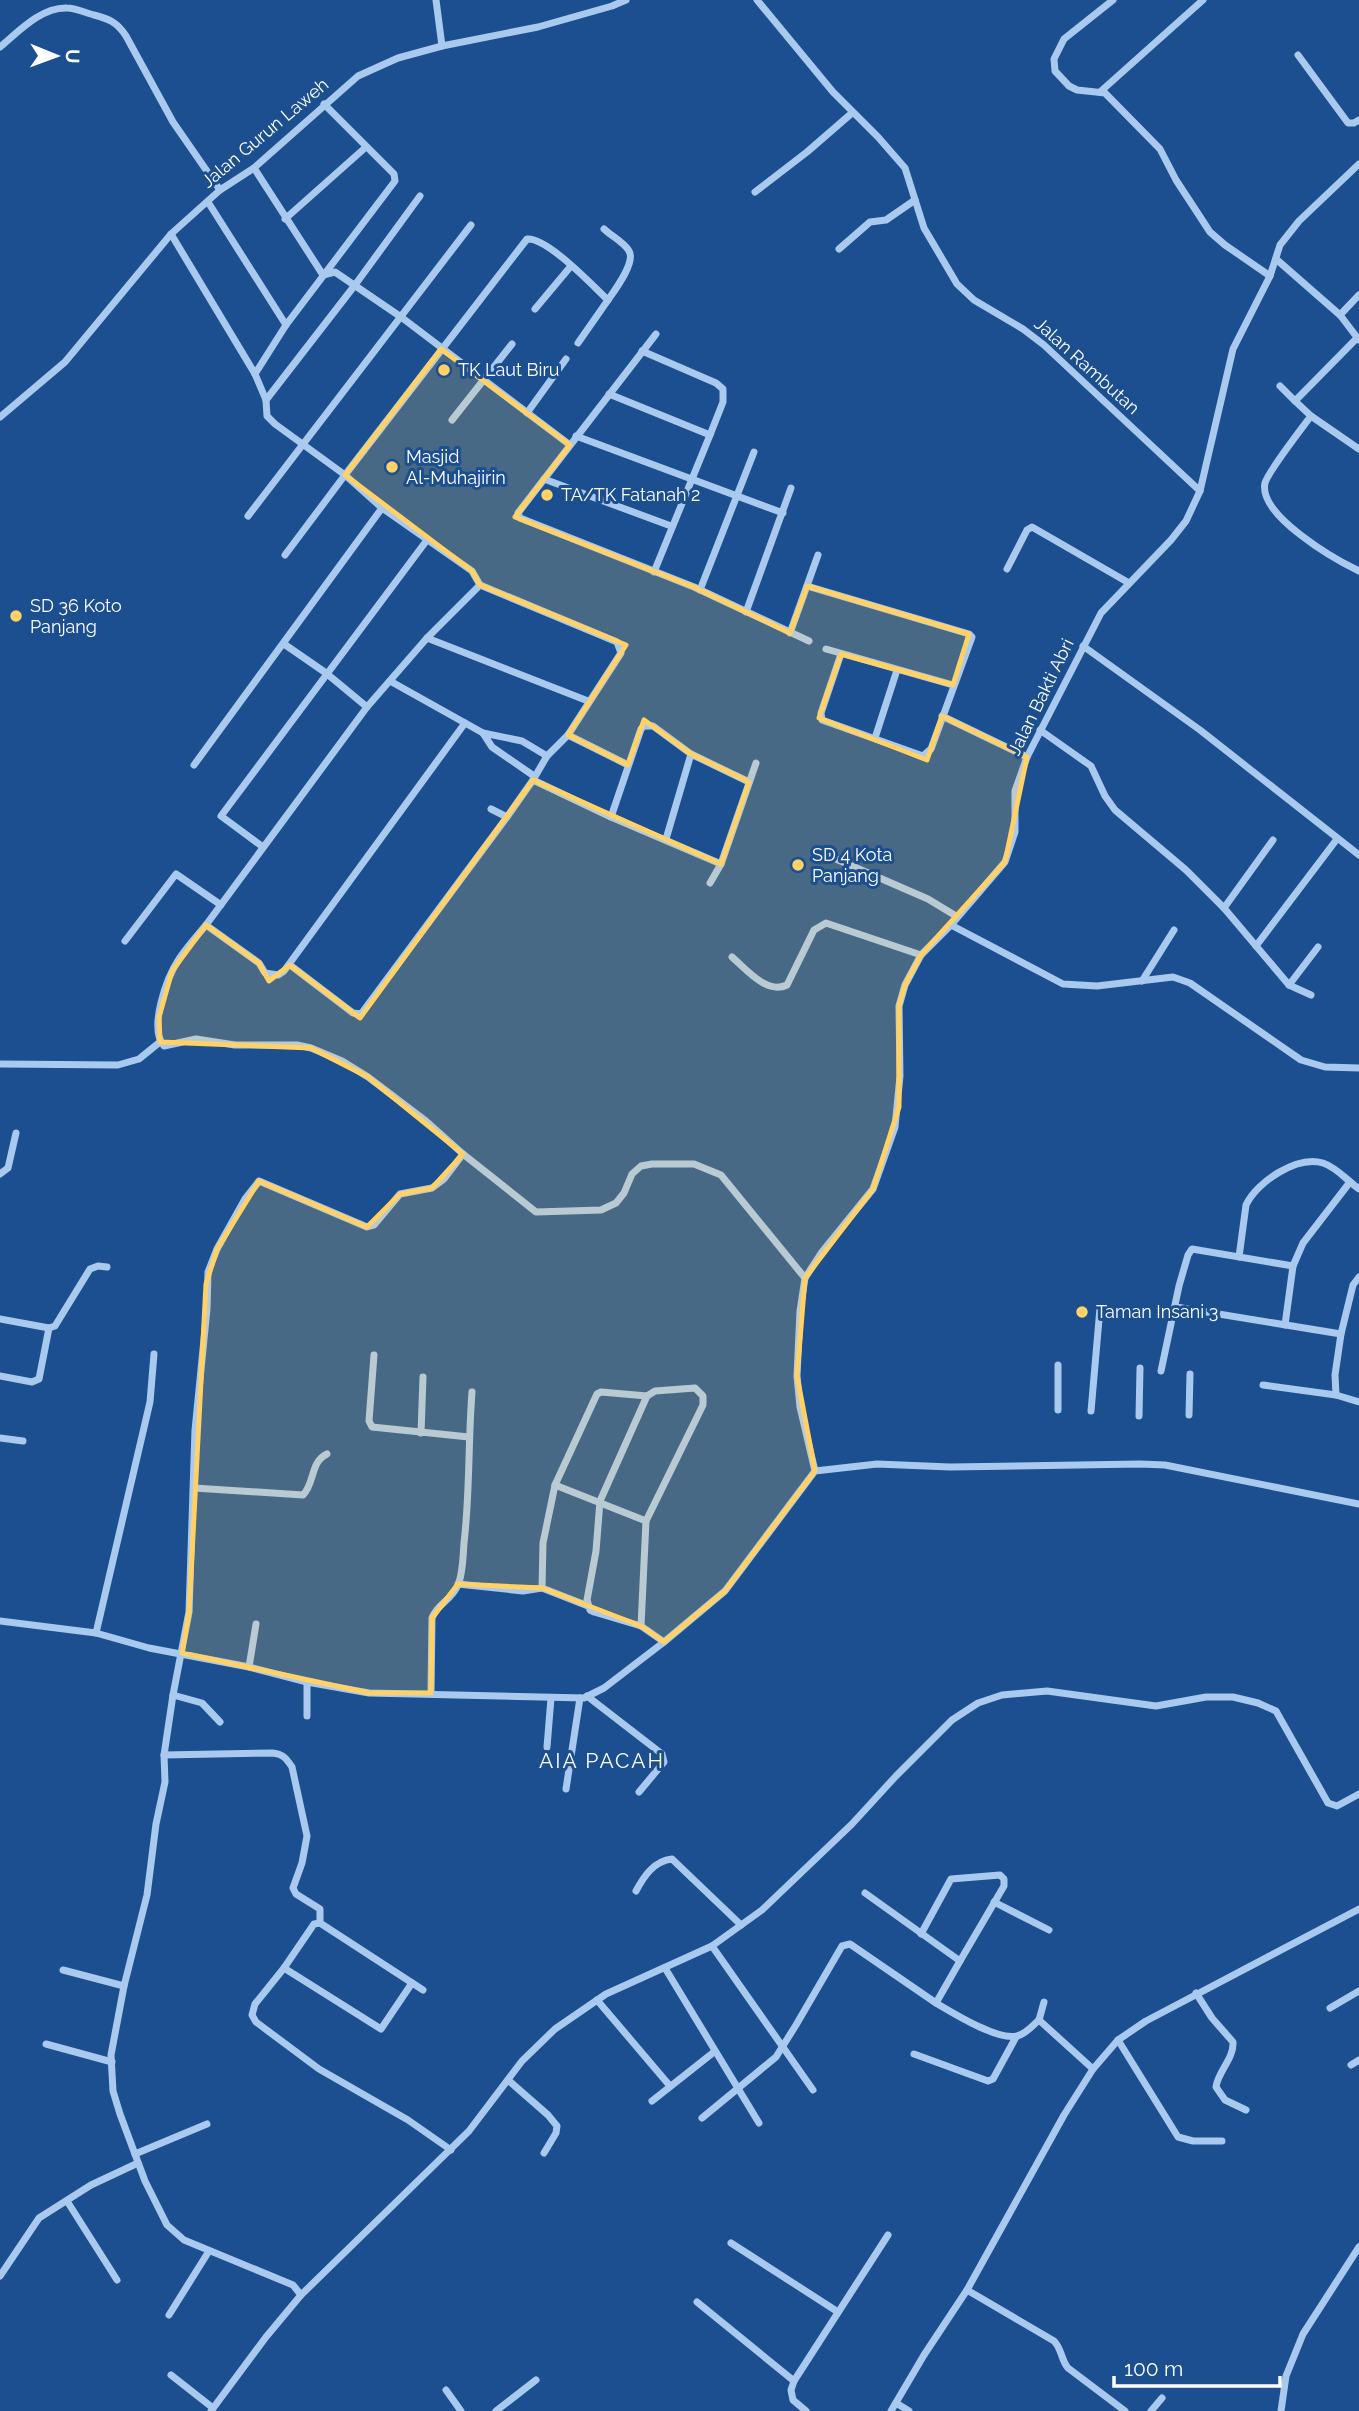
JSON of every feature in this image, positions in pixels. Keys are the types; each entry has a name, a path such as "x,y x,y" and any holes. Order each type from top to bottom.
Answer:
{"street":[{"path":"436,0 442,46"},
{"name":"Jalan Gurun Laweh","path":"0,416 65,362 171,234 220,190 254,168 358,76 377,66 442,46 538,27 626,0"},
{"name":"Jalan Rambutan","path":"757,0 852,113 905,168 924,228 957,284 974,300 1023,329 1044,345 1200,491"},
{"path":"1113,0 1064,39 1054,60 1055,72 1077,90 1104,93 1160,149 1176,180 1210,232 1270,276"},
{"path":"1100,92 1203,0"},
{"path":"0,47 34,20 51,11 66,8 111,20 126,36 173,122 220,190"},
{"path":"1298,55 1348,122 1359,120"},
{"path":"255,374 286,325 395,181 394,174 324,104"},
{"path":"755,192 852,113"},
{"path":"285,219 366,147"},
{"name":"Jalan Bakti Abri","path":"816,1471 800,1407 797,1376 800,1311 805,1278 822,1252 873,1189 881,1170 899,1107 899,1006 905,985 920,955 995,875 1010,849 1015,832 1015,791 1027,757 1101,613 1178,531 1200,491 1233,349 1270,276 1280,245 1287,234 1359,164"},
{"path":"254,168 323,275"},
{"path":"266,400 420,196"},
{"path":"839,249 870,222 886,220 915,200"},
{"path":"208,202 286,325"},
{"path":"248,516 471,225"},
{"path":"578,343 629,266 631,256 627,248 604,229"},
{"path":"171,234 255,374 266,400 267,416 275,424 345,475 382,508 472,572 480,585 617,642 622,649 568,735 547,756 507,817 361,1014 347,1009 290,965"},
{"path":"285,555 527,239 536,239 608,300"},
{"path":"1276,259 1340,315 1358,339 1295,401"},
{"path":"535,309 571,266"},
{"path":"323,275 335,272 355,285 570,445"},
{"path":"1340,315 1359,295"},
{"path":"656,334 518,513 520,518 700,590 809,641"},
{"path":"452,420 512,344"},
{"path":"642,351 721,386 723,402 654,572"},
{"path":"527,413 566,359"},
{"path":"1280,386 1311,416 1359,449"},
{"path":"609,394 710,435"},
{"path":"1311,416 1265,481 1269,505 1282,519 1335,560 1359,571"},
{"path":"576,436 783,513"},
{"path":"700,590 754,452"},
{"path":"544,480 671,526"},
{"path":"746,612 791,488"},
{"path":"194,765 382,508"},
{"path":"1007,569 1027,530 1032,527 1129,583"},
{"path":"262,847 221,816 427,540"},
{"path":"790,633 818,555"},
{"path":"480,585 427,638 367,707 180,958 172,971 159,1017 157,1033 160,1042 164,1046 196,1039 235,1045 281,1044 311,1048 342,1062 368,1077 426,1121 536,1212 601,1210 616,1203 624,1193 632,1174 641,1166 694,1164 721,1175 805,1278"},
{"path":"807,586 972,637 931,749 923,756 822,720 841,654"},
{"path":"427,638 588,701"},
{"path":"284,644 326,673 367,707"},
{"path":"1083,646 1270,783 1359,855"},
{"path":"826,649 953,685"},
{"path":"875,738 897,670"},
{"path":"390,681 483,733 522,741 547,756"},
{"path":"942,716 1027,757"},
{"path":"206,925 259,963 265,973 278,975 290,965 465,723"},
{"path":"611,817 641,729 649,725 691,754 749,782"},
{"path":"1040,730 1091,766 1115,810 1186,870 1224,908 1289,985 1311,995"},
{"path":"483,733 492,747 533,778 611,817 721,864"},
{"path":"568,735 628,765"},
{"path":"666,839 691,754"},
{"path":"710,883 721,864 756,763"},
{"path":"491,809 507,817"},
{"path":"1256,946 1337,839"},
{"path":"1224,908 1273,841"},
{"path":"830,856 928,899 956,916"},
{"path":"125,941 176,874 221,905"},
{"path":"732,957 768,986 781,988 787,985 814,930 826,923 920,955"},
{"path":"951,925 1063,984 1097,986 1173,977 1189,983 1301,1060 1325,1067 1359,1068"},
{"path":"1142,981 1174,930"},
{"path":"1289,985 1318,947"},
{"path":"0,1064 118,1065 139,1059 160,1042"},
{"path":"0,1174 8,1168 16,1133"},
{"path":"301,2295 293,2285 282,2279 184,2240 167,2225 138,2162 113,2091 112,2062 124,1986 147,1895 156,1824 165,1782 164,1755 173,1695 190,1612 195,1430 204,1347 208,1272 217,1249 256,1183 261,1182 367,1227 374,1225 400,1194 432,1188 444,1179 463,1154"},
{"path":"1239,1257 1246,1205 1268,1178 1287,1168 1319,1162 1327,1164 1359,1189"},
{"path":"1285,1325 1293,1266 1303,1243 1350,1182"},
{"path":"1161,1371 1179,1286 1192,1249 1293,1266"},
{"path":"0,1376 32,1382 39,1379 49,1328 61,1319 80,1282 90,1269 107,1267"},
{"path":"1336,1395 1335,1375 1341,1334 1353,1285 1359,1277"},
{"path":"1176,1307 1341,1334"},
{"path":"1091,1411 1100,1308"},
{"path":"0,1319 49,1328"},
{"path":"96,1633 150,1402 154,1354"},
{"path":"374,1355 370,1424 377,1429 469,1437"},
{"path":"1058,1410 1059,1365"},
{"path":"1139,1416 1140,1368"},
{"path":"1189,1415 1190,1374"},
{"path":"421,1433 423,1377"},
{"path":"1263,1385 1336,1395 1359,1402"},
{"path":"588,1606 600,1501 647,1396 655,1391 695,1388 703,1396 703,1405 646,1521 641,1626"},
{"path":"432,1693 432,1618 436,1609 450,1598 458,1584 468,1506 471,1392"},
{"path":"542,1588 543,1543 555,1485 597,1394 601,1392 647,1396"},
{"path":"0,1438 23,1441"},
{"path":"194,1488 303,1495 310,1488 319,1460 327,1454"},
{"path":"0,1621 96,1633 149,1648 249,1667 307,1682 369,1692 584,1697 604,1688 725,1591 816,1471 877,1464 950,1467 1153,1464 1359,1504"},
{"path":"555,1485 646,1521"},
{"path":"458,1584 523,1591 542,1588 588,1606 594,1612 641,1626 664,1642"},
{"path":"249,1667 256,1624"},
{"path":"307,1682 307,1716"},
{"path":"171,2375 212,2410 301,2295 469,2132 537,2045 597,2000 712,1946 762,1910 852,1824 951,1720 978,1703 1002,1695 1047,1691 1156,1706 1206,1697 1233,1697 1276,1711 1328,1803 1338,1806 1359,1794"},
{"path":"173,1695 202,1703 220,1722"},
{"path":"566,1789 584,1697"},
{"path":"584,1697 663,1754 664,1762 639,1792"},
{"path":"547,1746 551,1698"},
{"path":"164,1755 272,1753 282,1754 287,1759 292,1767 307,1836 302,1863 293,1888 296,1894 320,1909 320,1923"},
{"path":"636,1891 645,1874 664,1860 672,1859 741,1924"},
{"path":"921,1934 951,1879 1000,1875 1004,1879 1004,1886 936,2003"},
{"path":"865,1893 960,1961"},
{"path":"994,1902 1049,1930"},
{"path":"891,2411 924,2354 967,2290 1063,2115 1093,2070 1118,2040 1196,1993 1359,1909"},
{"path":"423,1990 320,1923 314,1924 255,2004 252,2015 256,2022 319,2069 408,2120 451,2150"},
{"path":"702,2118 776,2057 842,1946 846,1944 850,1944 936,2003 980,2028 1016,2037"},
{"path":"712,1946 813,2090"},
{"path":"284,1968 378,2028 384,2028 412,1983"},
{"path":"665,1968 759,2123"},
{"path":"63,1970 124,1986"},
{"path":"1329,2008 1359,1991"},
{"path":"1196,1993 1212,2018 1233,2042 1233,2052 1217,2080 1216,2087 1225,2100 1246,2110"},
{"path":"597,2000 670,2086"},
{"path":"914,2054 988,2081 993,2079 1016,2037 1039,2020 1044,2002"},
{"path":"1039,2020 1093,2070"},
{"path":"1118,2040 1178,2137 1193,2141 1222,2141"},
{"path":"46,2044 112,2062"},
{"path":"652,2101 714,2052"},
{"path":"1351,2065 1359,2060"},
{"path":"508,2080 548,2115 556,2126 556,2133 544,2153"},
{"path":"135,2154 207,2124"},
{"path":"0,2276 39,2218 91,2185 138,2162"},
{"path":"68,2201 117,2280"},
{"path":"806,2411 793,2400 794,2381 888,2235"},
{"path":"731,2244 838,2312"},
{"path":"1281,2411 1286,2376 1303,2334 1359,2247"},
{"path":"169,2315 209,2251"},
{"path":"967,2290 1054,2341 1059,2345 1069,2368 1125,2411"},
{"path":"696,2302 794,2381"},
{"path":"496,2411 536,2380"},
{"path":"446,2390 461,2411"},
{"path":"1152,2411 1162,2398"},
{"path":"896,2403 909,2411"}],"highlighted area":[{"path":"441,349 570,445 515,517 694,587 790,633 807,586 969,634 953,685 841,654 819,718 927,760 942,716 1027,757 1005,862 921,955 905,985 899,1006 899,1107 873,1189 805,1278 797,1376 815,1471 725,1591 664,1642 641,1626 542,1588 458,1584 432,1618 431,1693 369,1693 182,1653 189,1612 206,1284 217,1249 259,1181 367,1227 400,1194 432,1188 463,1154 368,1077 311,1048 160,1042 159,1017 172,971 206,925 259,963 269,981 290,965 360,1018 533,780 721,864 749,782 691,754 644,720 628,765 568,735 626,645 480,585 472,571 345,475"}],"place":[{"name":"TK Laut Biru","path":"444,370"},
{"name":"Masjid Al-Muhajirin","path":"392,467"},
{"name":"TA/TK Fatanah 2","path":"547,495"},
{"name":"SD 36 Koto Panjang","path":"16,616"},
{"name":"SD 4 Kota Panjang","path":"798,865"},
{"name":"Taman Insani 3","path":"1082,1312"}],"district":[{"name":"AIA PACAH","path":"602,1761"}]}
